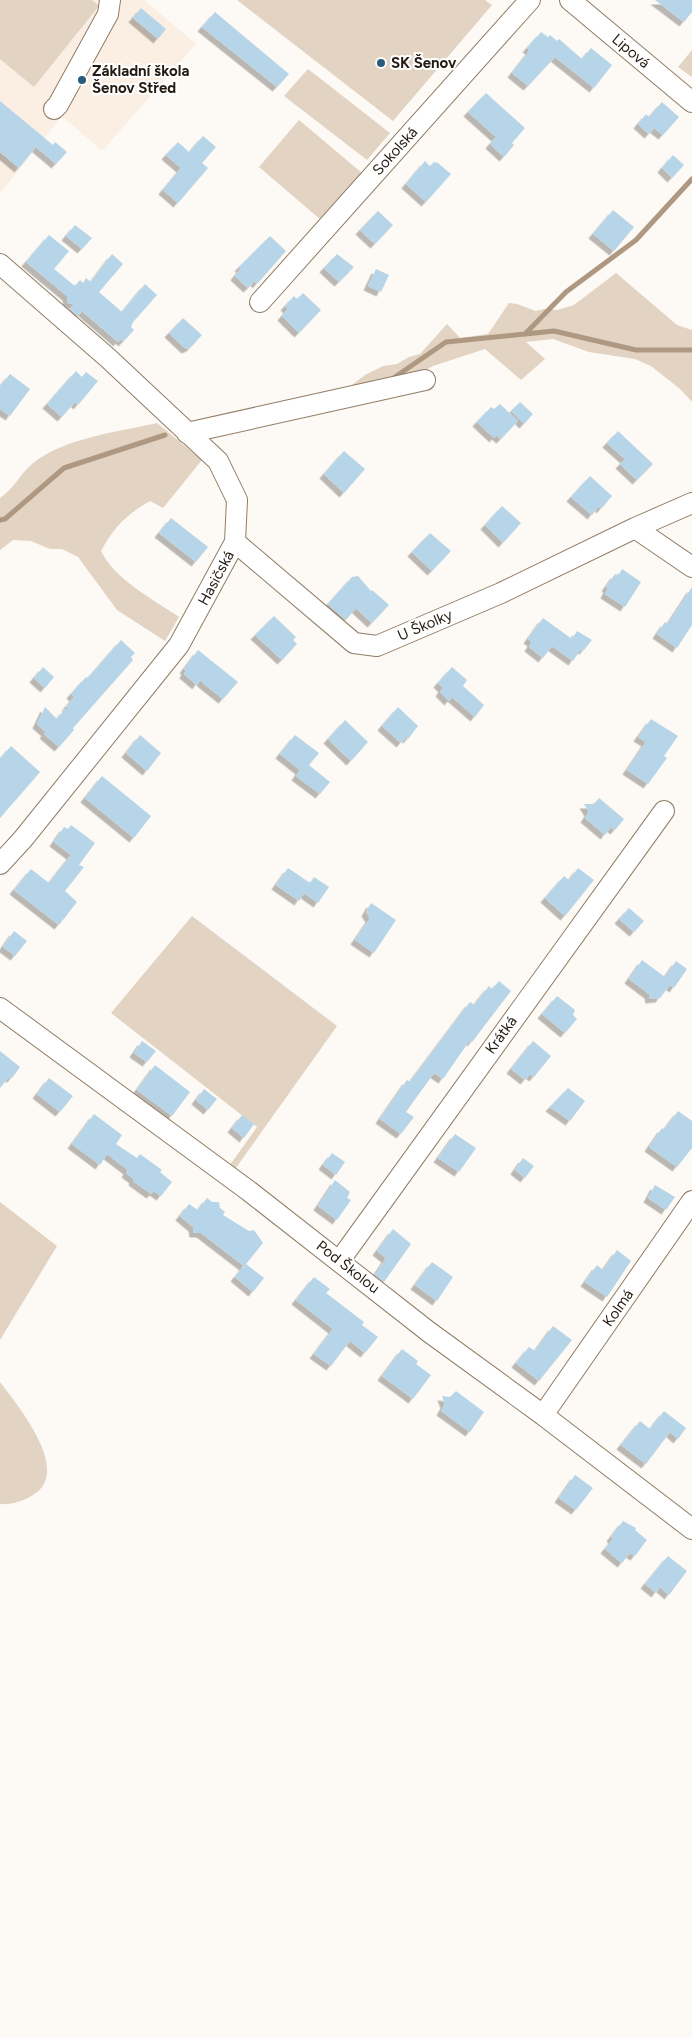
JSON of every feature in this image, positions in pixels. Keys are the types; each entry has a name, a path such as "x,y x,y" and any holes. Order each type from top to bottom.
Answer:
{"street":[{"path":"54,110 108,14 110,0"},
{"name":"Sokolská","path":"260,302 530,0"},
{"name":"Lipová","path":"570,0 692,102"},
{"name":"Hasičská","path":"0,264 108,358 218,461 237,500 235,542 179,645 23,839 0,864"},
{"path":"188,432 425,380"},
{"name":"U Školky","path":"235,542 354,643 377,646 500,594 635,528 692,503"},
{"path":"635,528 692,567"},
{"name":"Krátká","path":"340,1260 664,811"},
{"name":"Pod Školou","path":"0,1008 249,1190 429,1332 543,1415 692,1529"},
{"name":"Kolmá","path":"543,1415 692,1201"}],"shaded area":[{"name":"Základní škola Šenov Střed","path":"0,0 144,0 196,44 102,151 62,116 0,193"},
{"path":"0,0 92,0 99,6 34,87 0,59"},
{"name":"SK Šenov","path":"237,0 485,0 492,5 393,121"},
{"path":"692,50 692,77 678,67"},
{"path":"308,69 390,133 367,160 284,96"},
{"path":"299,120 362,173 321,220 259,167"},
{"path":"616,273 677,325 692,330 692,402 680,389 651,366 635,359 589,352 553,339 526,342 545,359 521,380 485,349 433,366 417,375 357,389 352,385 365,375 383,366 397,364 409,357 420,354 447,324 460,338 488,334 509,303 536,311 544,309 557,310 574,305"},
{"path":"157,423 202,460 163,508 150,501 134,511 116,528 101,551 115,571 125,580 179,617 165,641 117,610 78,557 62,549 50,549 31,541 13,540 0,550 0,498 32,464 45,455 75,442"},
{"path":"192,916 337,1026 233,1172 227,1169 257,1127 111,1013"},
{"path":"0,1202 57,1246 0,1340"},
{"path":"0,1382 38,1438 45,1455 47,1470 44,1484 33,1495 9,1504 0,1504"}],"building":[{"path":"655,0 692,0 692,12 684,22"},
{"path":"141,8 166,29 158,39 133,18"},
{"path":"215,12 289,74 277,87 202,27"},
{"path":"541,32 548,37 550,35 557,41 559,39 582,59 591,48 612,65 594,88 555,57 528,86 512,73 530,50 527,48"},
{"path":"486,93 525,128 512,143 514,145 504,157 490,144 496,137 468,112"},
{"path":"0,101 53,145 55,142 67,152 56,164 36,147 19,168 0,152"},
{"path":"662,102 679,117 663,135 654,128 649,134 638,124 646,114 649,117"},
{"path":"203,136 216,147 202,163 208,168 178,203 163,190 181,168 166,155 178,142 189,152"},
{"path":"673,155 684,165 672,178 662,168"},
{"path":"425,161 430,166 434,162 438,163 451,174 426,202 406,184"},
{"path":"613,210 634,227 614,251 593,234"},
{"path":"378,211 393,225 375,244 360,230"},
{"path":"75,225 92,238 82,249 66,236"},
{"path":"49,235 69,251 54,269 75,286 80,280 83,283 86,278 91,282 112,254 123,264 99,292 122,312 145,284 157,295 133,322 131,327 134,330 123,342 120,339 118,342 82,311 78,316 70,309 74,304 68,303 67,296 26,262"},
{"path":"270,236 286,251 257,284 255,281 248,288 235,276 241,268 239,267"},
{"path":"337,254 354,267 339,282 324,268"},
{"path":"376,269 389,275 381,292 368,286"},
{"path":"303,293 321,310 299,333 282,316 288,309 285,306 294,296 297,299"},
{"path":"183,318 202,335 191,347 186,349 169,333"},
{"path":"76,371 82,377 86,372 98,381 78,405 75,402 62,417 47,404"},
{"path":"10,374 30,389 10,416 0,409 0,386"},
{"path":"520,402 533,414 524,424 511,411"},
{"path":"500,404 518,421 501,439 496,435 494,438 477,422 491,407 494,409"},
{"path":"618,431 653,464 637,480 620,464 625,459 607,443"},
{"path":"344,451 365,469 344,493 324,474"},
{"path":"590,476 612,496 601,509 599,506 592,515 571,497"},
{"path":"502,506 521,523 503,543 485,525"},
{"path":"171,518 208,547 196,562 159,533"},
{"path":"430,533 451,551 432,571 412,552"},
{"path":"622,569 641,582 625,607 605,594 608,588 606,587 615,574 618,576"},
{"path":"358,576 371,591 389,605 372,623 356,608 346,620 328,604 352,577"},
{"path":"692,587 692,625 677,648 657,634 665,622 668,624"},
{"path":"274,616 296,637 293,640 297,644 282,660 255,635"},
{"path":"543,618 572,639 577,631 592,640 584,650 581,649 573,661 552,646 543,658 529,647 532,642 528,639"},
{"path":"121,640 135,653 131,657 133,660 73,728 74,730 59,747 44,734 46,732 37,724 45,707 57,719 64,710 69,709 66,707 74,697 71,694 86,677 88,678"},
{"path":"198,650 238,682 223,699 200,680 197,685 184,674 186,670 184,669"},
{"path":"43,667 54,677 45,688 34,678"},
{"path":"452,667 467,680 463,686 484,705 475,717 452,697 449,701 440,692 443,688 438,683"},
{"path":"398,707 418,726 408,739 406,737 401,743 382,726"},
{"path":"651,719 678,736 664,756 667,758 648,784 627,770 646,742 638,737"},
{"path":"345,720 368,742 351,761 328,739"},
{"path":"140,735 161,753 147,771 126,753"},
{"path":"295,735 319,753 309,765 330,782 320,794 296,776 300,770 280,754"},
{"path":"11,746 40,772 0,818 0,759"},
{"path":"102,776 151,816 134,838 85,798"},
{"path":"599,798 624,819 615,830 611,827 605,835 585,818 589,812 584,804 594,804"},
{"path":"71,825 95,843 79,865 84,867 65,891 77,902 59,925 14,890 31,869 49,883 71,855 54,842 64,827 68,829"},
{"path":"288,868 310,883 314,877 329,887 318,903 304,893 299,901 276,885"},
{"path":"578,868 594,880 565,916 545,898 564,876 569,880"},
{"path":"371,903 396,920 374,953 355,940 370,918 366,912"},
{"path":"629,908 644,921 634,932 619,919"},
{"path":"14,931 27,941 15,956 3,947"},
{"path":"642,960 665,977 676,961 687,969 674,988 670,985 660,998 650,999 649,994 629,979"},
{"path":"499,981 511,991 472,1042 470,1040 443,1079 434,1073 406,1112 414,1117 401,1134 380,1119 407,1080 410,1082 470,1002 474,1005 489,986 492,989"},
{"path":"557,996 575,1010 573,1015 577,1019 565,1033 542,1014"},
{"path":"142,1041 156,1051 147,1062 134,1053"},
{"path":"533,1041 551,1056 534,1077 530,1074 525,1080 511,1069"},
{"path":"0,1051 20,1067 12,1078 9,1077 0,1088"},
{"path":"155,1065 190,1092 172,1116 137,1090"},
{"path":"49,1078 73,1096 60,1112 37,1094"},
{"path":"568,1088 585,1101 570,1121 550,1107"},
{"path":"204,1089 217,1099 208,1110 196,1100"},
{"path":"678,1111 692,1121 692,1148 677,1167 649,1147 662,1128 664,1130"},
{"path":"94,1114 122,1135 116,1144 137,1158 140,1154 162,1170 160,1172 172,1182 161,1196 154,1191 151,1194 133,1181 134,1179 126,1173 128,1170 107,1154 100,1165 72,1144"},
{"path":"242,1115 254,1124 244,1138 232,1128"},
{"path":"455,1134 476,1148 459,1172 438,1158"},
{"path":"332,1153 345,1162 336,1175 323,1165"},
{"path":"523,1158 534,1166 525,1178 515,1170"},
{"path":"335,1180 350,1192 347,1198 351,1200 337,1220 318,1206"},
{"path":"655,1185 675,1197 666,1210 648,1198"},
{"path":"207,1198 212,1202 219,1202 220,1208 225,1212 223,1215 249,1231 254,1230 263,1243 246,1264 264,1278 253,1292 235,1277 244,1266 201,1233 194,1233 193,1227 180,1216 189,1204 198,1210"},
{"path":"393,1229 411,1244 384,1282 375,1275 386,1258 377,1251"},
{"path":"617,1250 631,1261 607,1297 585,1282 597,1265 603,1270"},
{"path":"432,1262 453,1277 437,1301 415,1285"},
{"path":"314,1277 330,1289 326,1293 364,1322 362,1325 378,1337 365,1353 350,1341 331,1366 314,1354 333,1329 296,1300"},
{"path":"553,1326 572,1340 539,1381 516,1363 529,1347 535,1351"},
{"path":"402,1349 418,1361 416,1364 431,1375 413,1399 382,1376"},
{"path":"456,1391 484,1412 470,1432 441,1411 445,1404 442,1396 450,1397"},
{"path":"664,1411 686,1428 678,1439 670,1432 646,1464 621,1445 640,1421 650,1429"},
{"path":"575,1475 593,1488 576,1510 559,1498"},
{"path":"623,1521 636,1528 635,1530 647,1540 635,1556 630,1553 622,1563 605,1549"},
{"path":"668,1556 687,1571 669,1595 660,1587 656,1593 645,1584"}],"waterway":[{"path":"525,334 566,292 636,240 692,179"},
{"path":"392,379 446,342 554,331 636,350 692,350"},
{"path":"0,520 5,519 64,468 165,435"}],"place":[{"name":"SK Šenov","path":"381,63"},
{"name":"Základní škola Šenov Střed","path":"82,80"}]}
